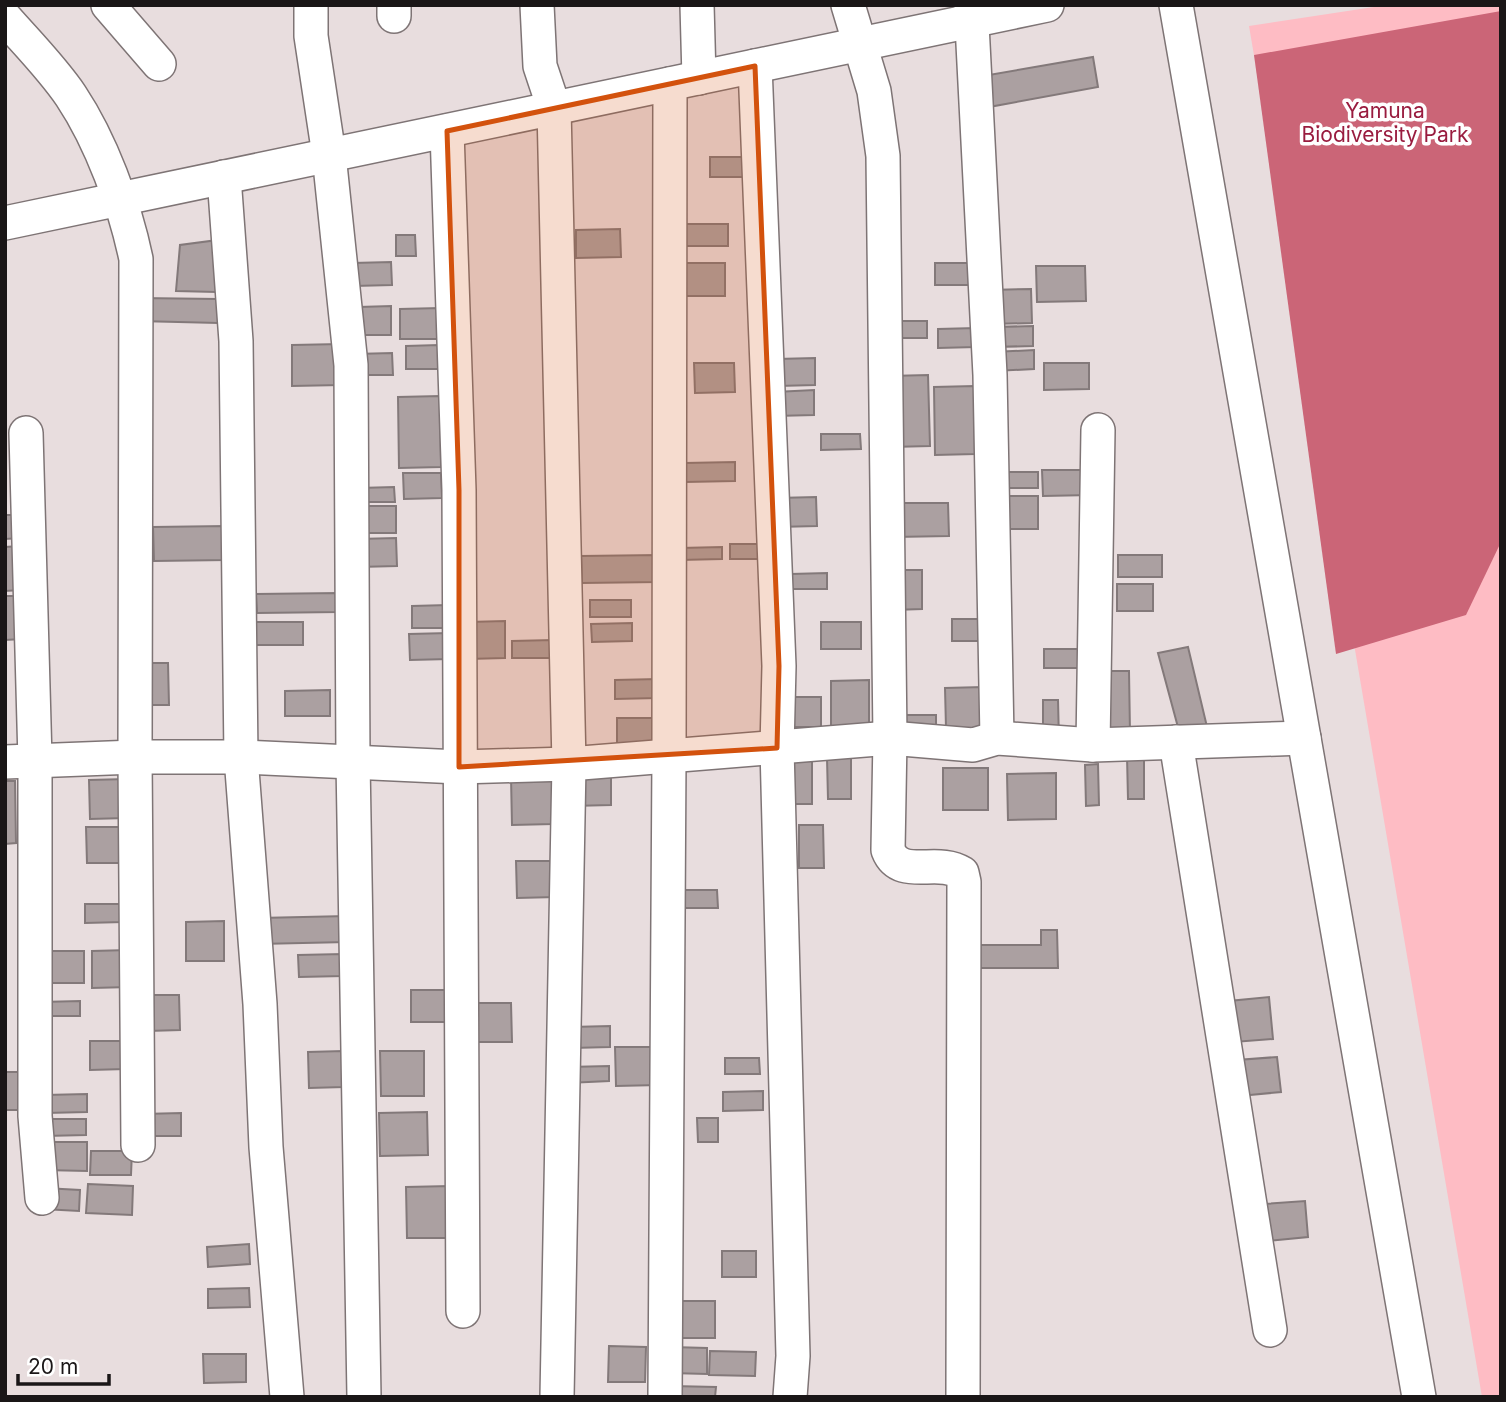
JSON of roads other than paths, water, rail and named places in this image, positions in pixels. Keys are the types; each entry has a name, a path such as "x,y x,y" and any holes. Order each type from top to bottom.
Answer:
{"street":[{"path":"108,5 159,64"},
{"path":"537,5 540,66 554,108 569,764 557,1397"},
{"path":"665,1397 669,757 685,81 697,5"},
{"path":"848,5 874,91 883,156 890,738 888,850 892,859 901,866 953,867 962,873 964,882 963,1397"},
{"path":"5,223 859,44 971,13 1047,5"},
{"path":"1175,5 1419,1397"},
{"path":"971,13 990,375 998,738"},
{"path":"5,18 72,98 101,151 129,225 136,259 135,757 138,1145"},
{"path":"312,29 329,155 351,365 353,762 364,1397"},
{"path":"755,66 779,666 777,748 793,1356 790,1397"},
{"path":"447,131 458,490 463,1311"},
{"path":"224,177 236,341 241,757 260,1004 266,1147 287,1397"},
{"path":"1093,745 1098,430"},
{"path":"26,433 20,761 35,1116 42,1198"},
{"path":"20,761 241,757 458,767 569,764 890,738 973,745 998,738 1093,745 1304,738"},
{"path":"1175,743 1270,1330"}],"park label":[{"name":"Yamuna Biodiversity Park","path":"1385,123"}]}
